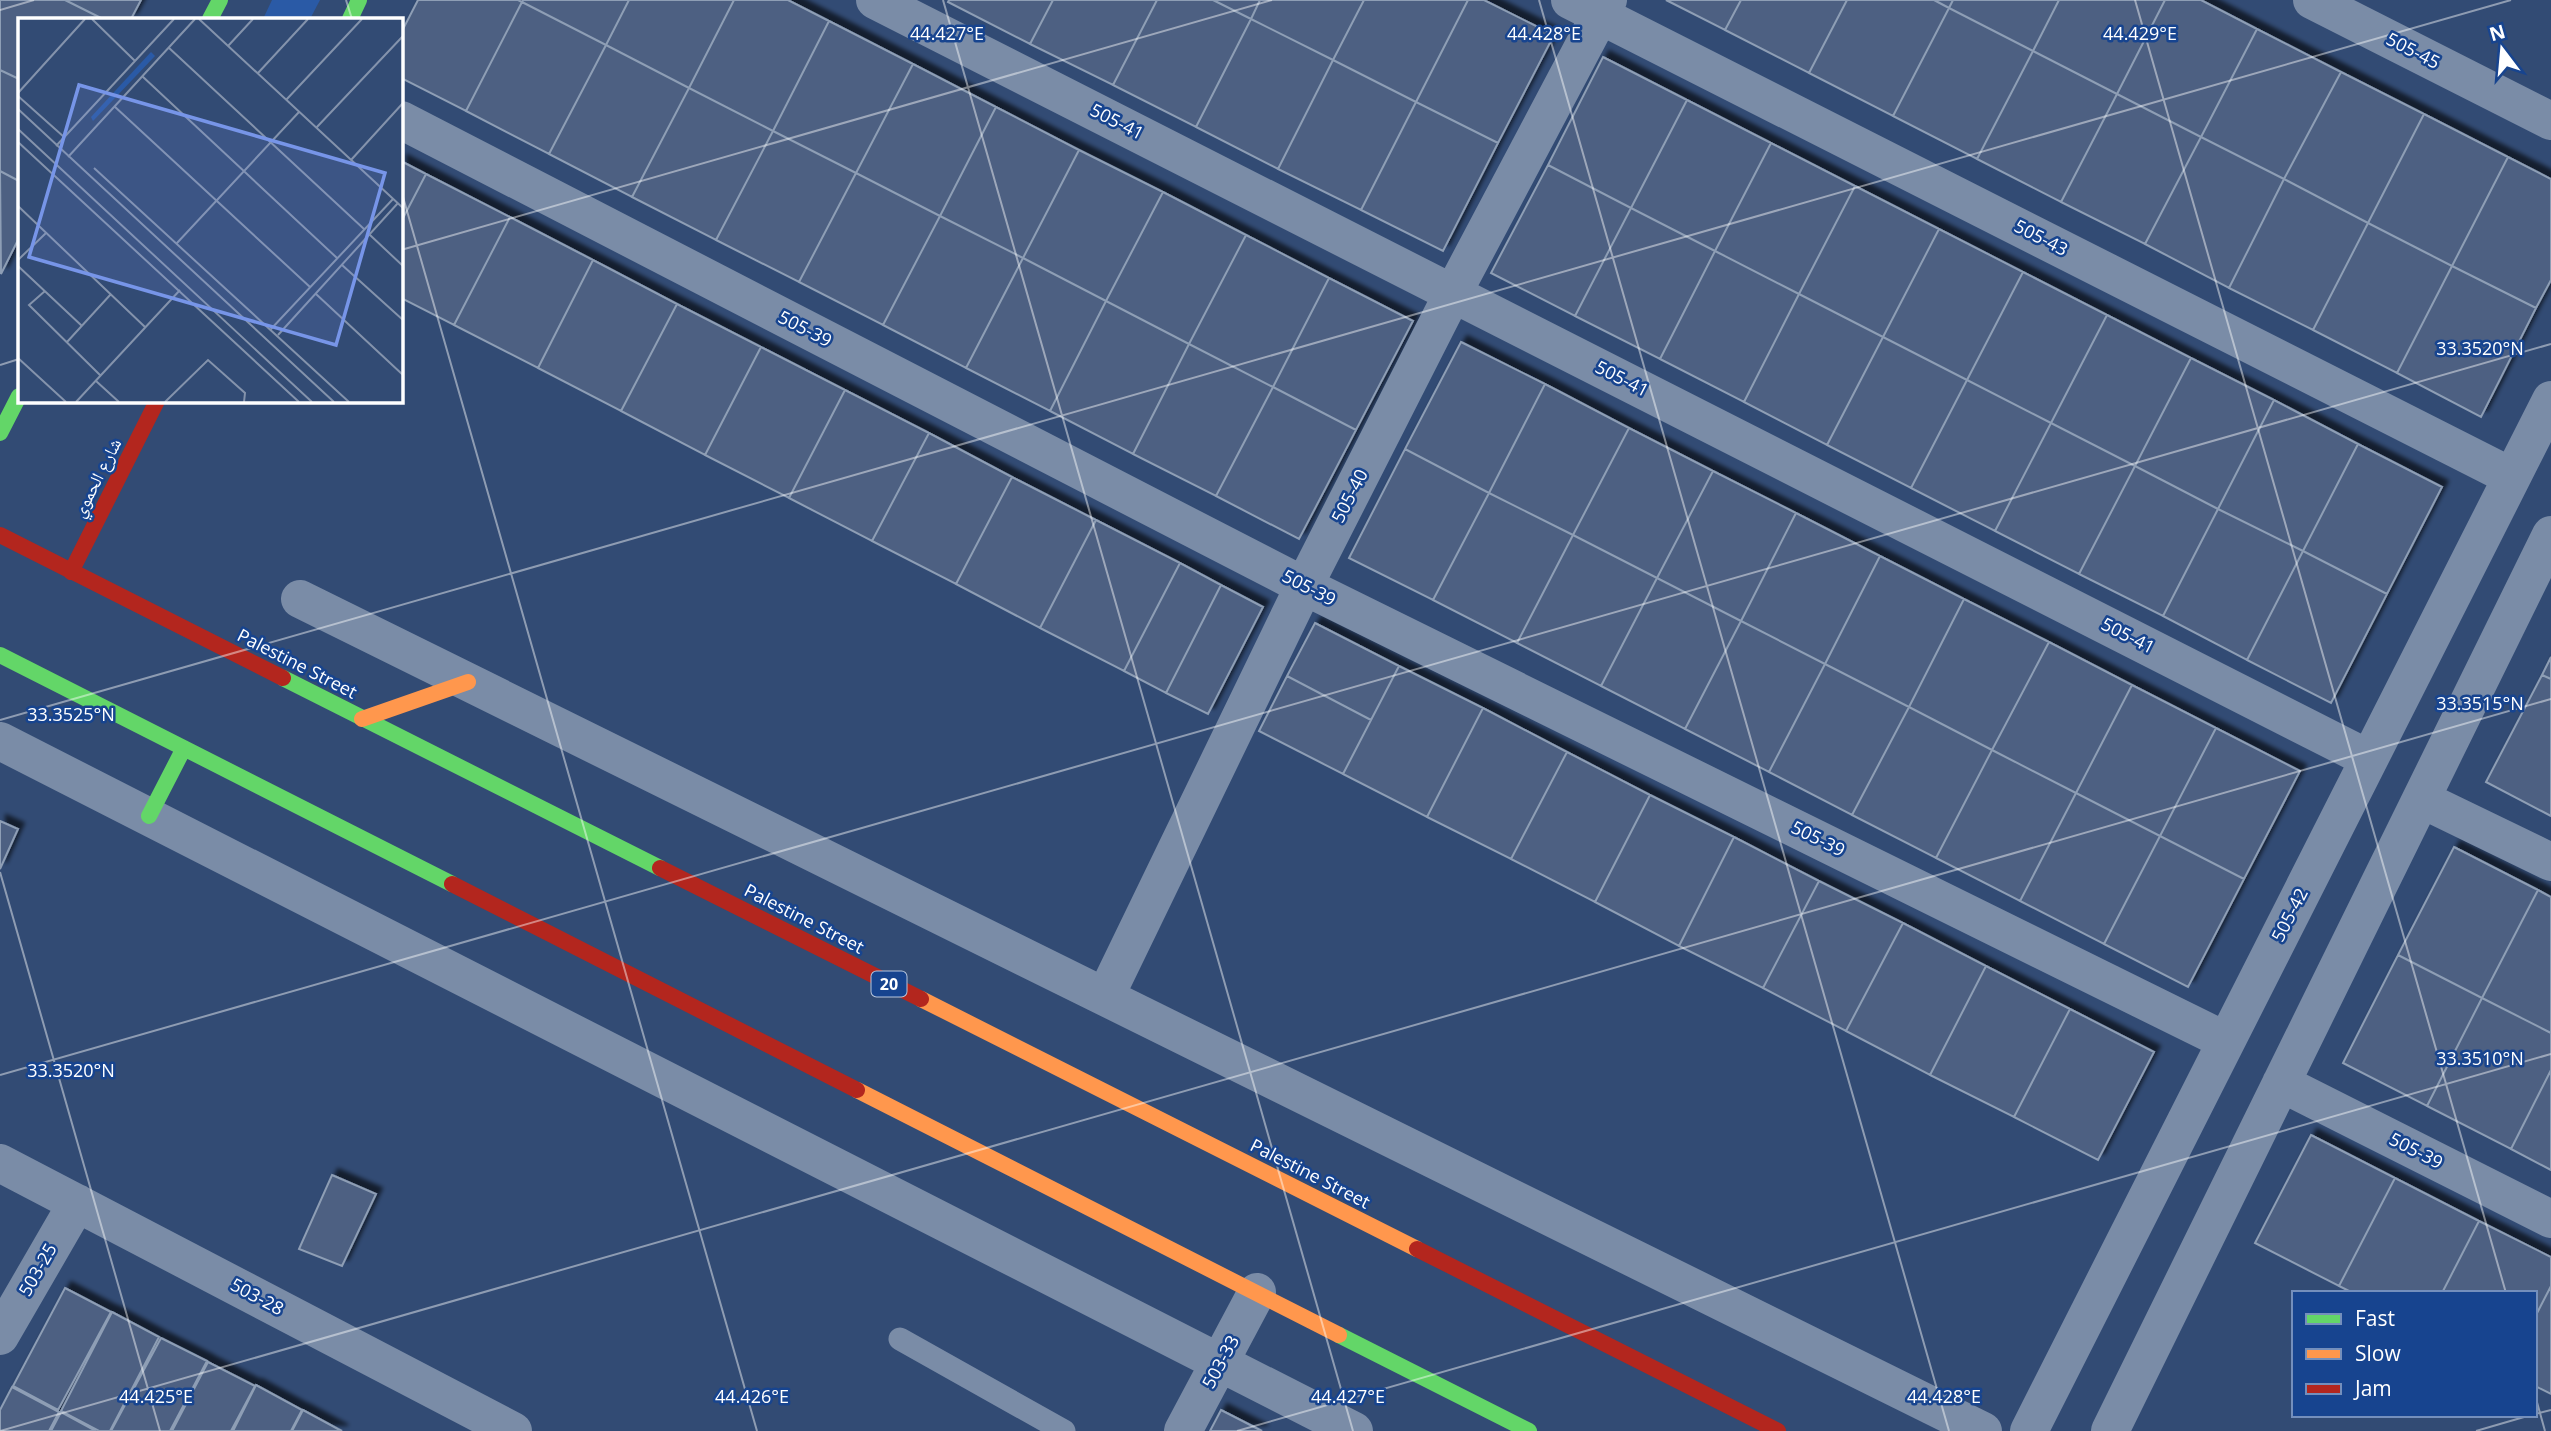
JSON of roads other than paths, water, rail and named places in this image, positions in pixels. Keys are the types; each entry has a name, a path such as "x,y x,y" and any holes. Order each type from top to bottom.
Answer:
{"main road":[{"path":"211,18 220,0"},
{"path":"350,18 359,0"},
{"name":"شارع الحموي","path":"71,572 157,402"},
{"name":"Palestine Street","path":"0,535 1778,1431"},
{"path":"0,655 1529,1431"},
{"path":"362,719 468,682"},
{"path":"149,816 184,748"}],"street":[{"name":"505-41","path":"875,0 2369,759"},
{"name":"505-45","path":"2312,0 2551,121"},
{"name":"505-40","path":"1105,997 1304,586 1453,293 1592,5"},
{"name":"505-43","path":"1592,5 2512,477"},
{"name":"505-39","path":"402,121 1304,586 2226,1041"},
{"name":"505-42","path":"2029,1431 2551,400"},
{"path":"2110,1431 2551,535"},
{"path":"300,599 1983,1431"},
{"path":"0,741 1354,1431"},
{"path":"2421,799 2551,862"},
{"name":"505-39","path":"2281,1083 2551,1219"},
{"name":"503-28","path":"0,1163 513,1431"},
{"name":"503-25","path":"0,1336 77,1203"},
{"name":"503-33","path":"1183,1431 1257,1293"}],"lane":[{"path":"900,1339 1064,1431"}]}
